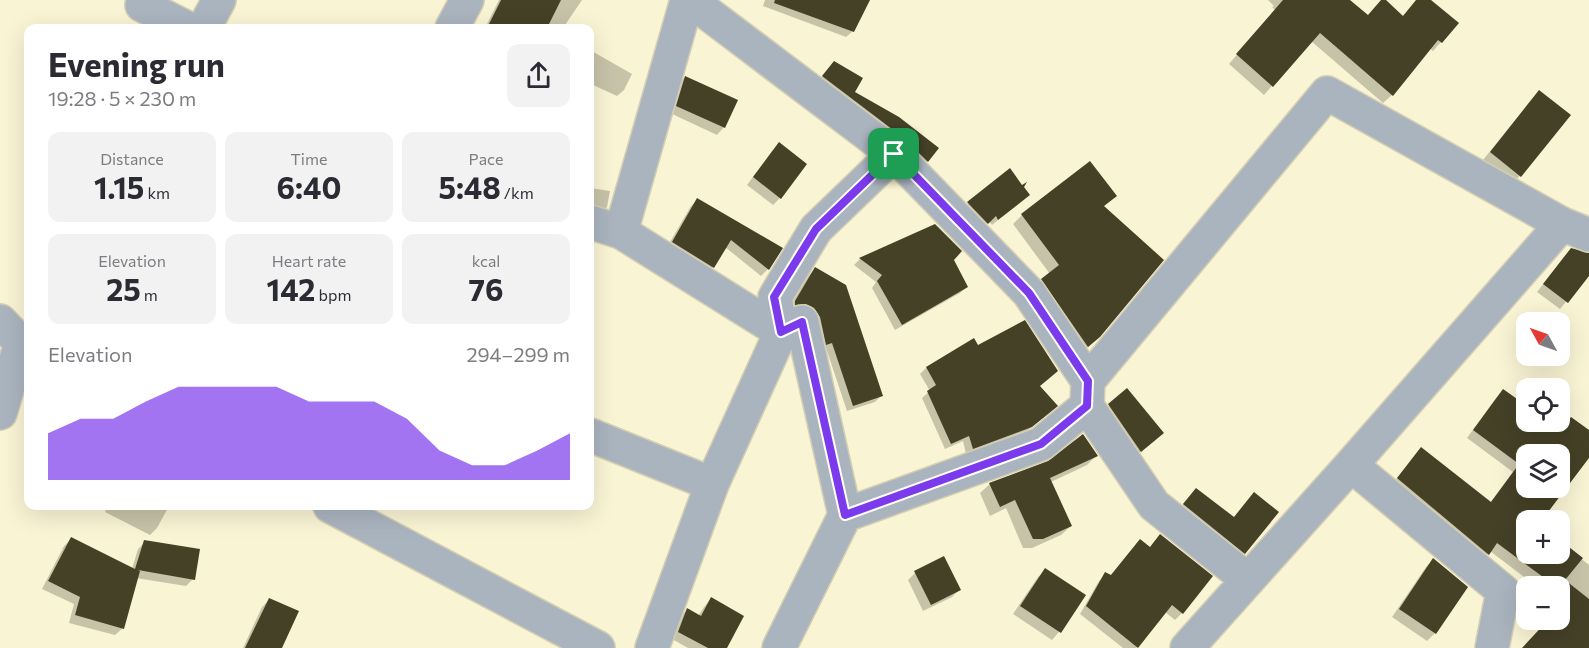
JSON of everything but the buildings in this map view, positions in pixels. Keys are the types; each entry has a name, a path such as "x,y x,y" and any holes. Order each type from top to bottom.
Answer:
{"street":[{"path":"206,24 219,0"},
{"path":"454,24 467,0"},
{"path":"621,232 689,0 894,154 1029,293 1154,505 1248,580"},
{"path":"142,5 179,24"},
{"path":"845,515 1041,444 1088,393 1327,93 1575,229 1351,465 1187,648"},
{"path":"652,648 712,484 781,332 774,297 816,229 894,154"},
{"path":"594,223 621,232 781,332"},
{"path":"779,648 845,515 802,322 781,332"},
{"path":"0,413 16,337"},
{"path":"594,437 712,484"},
{"path":"1351,465 1503,591 1492,648"},
{"path":"338,510 598,648"}],"route":[{"path":"894,154 1029,293 1088,381 1087,406 1041,444 845,515 802,322 781,332 774,297 816,229 894,154"}]}
